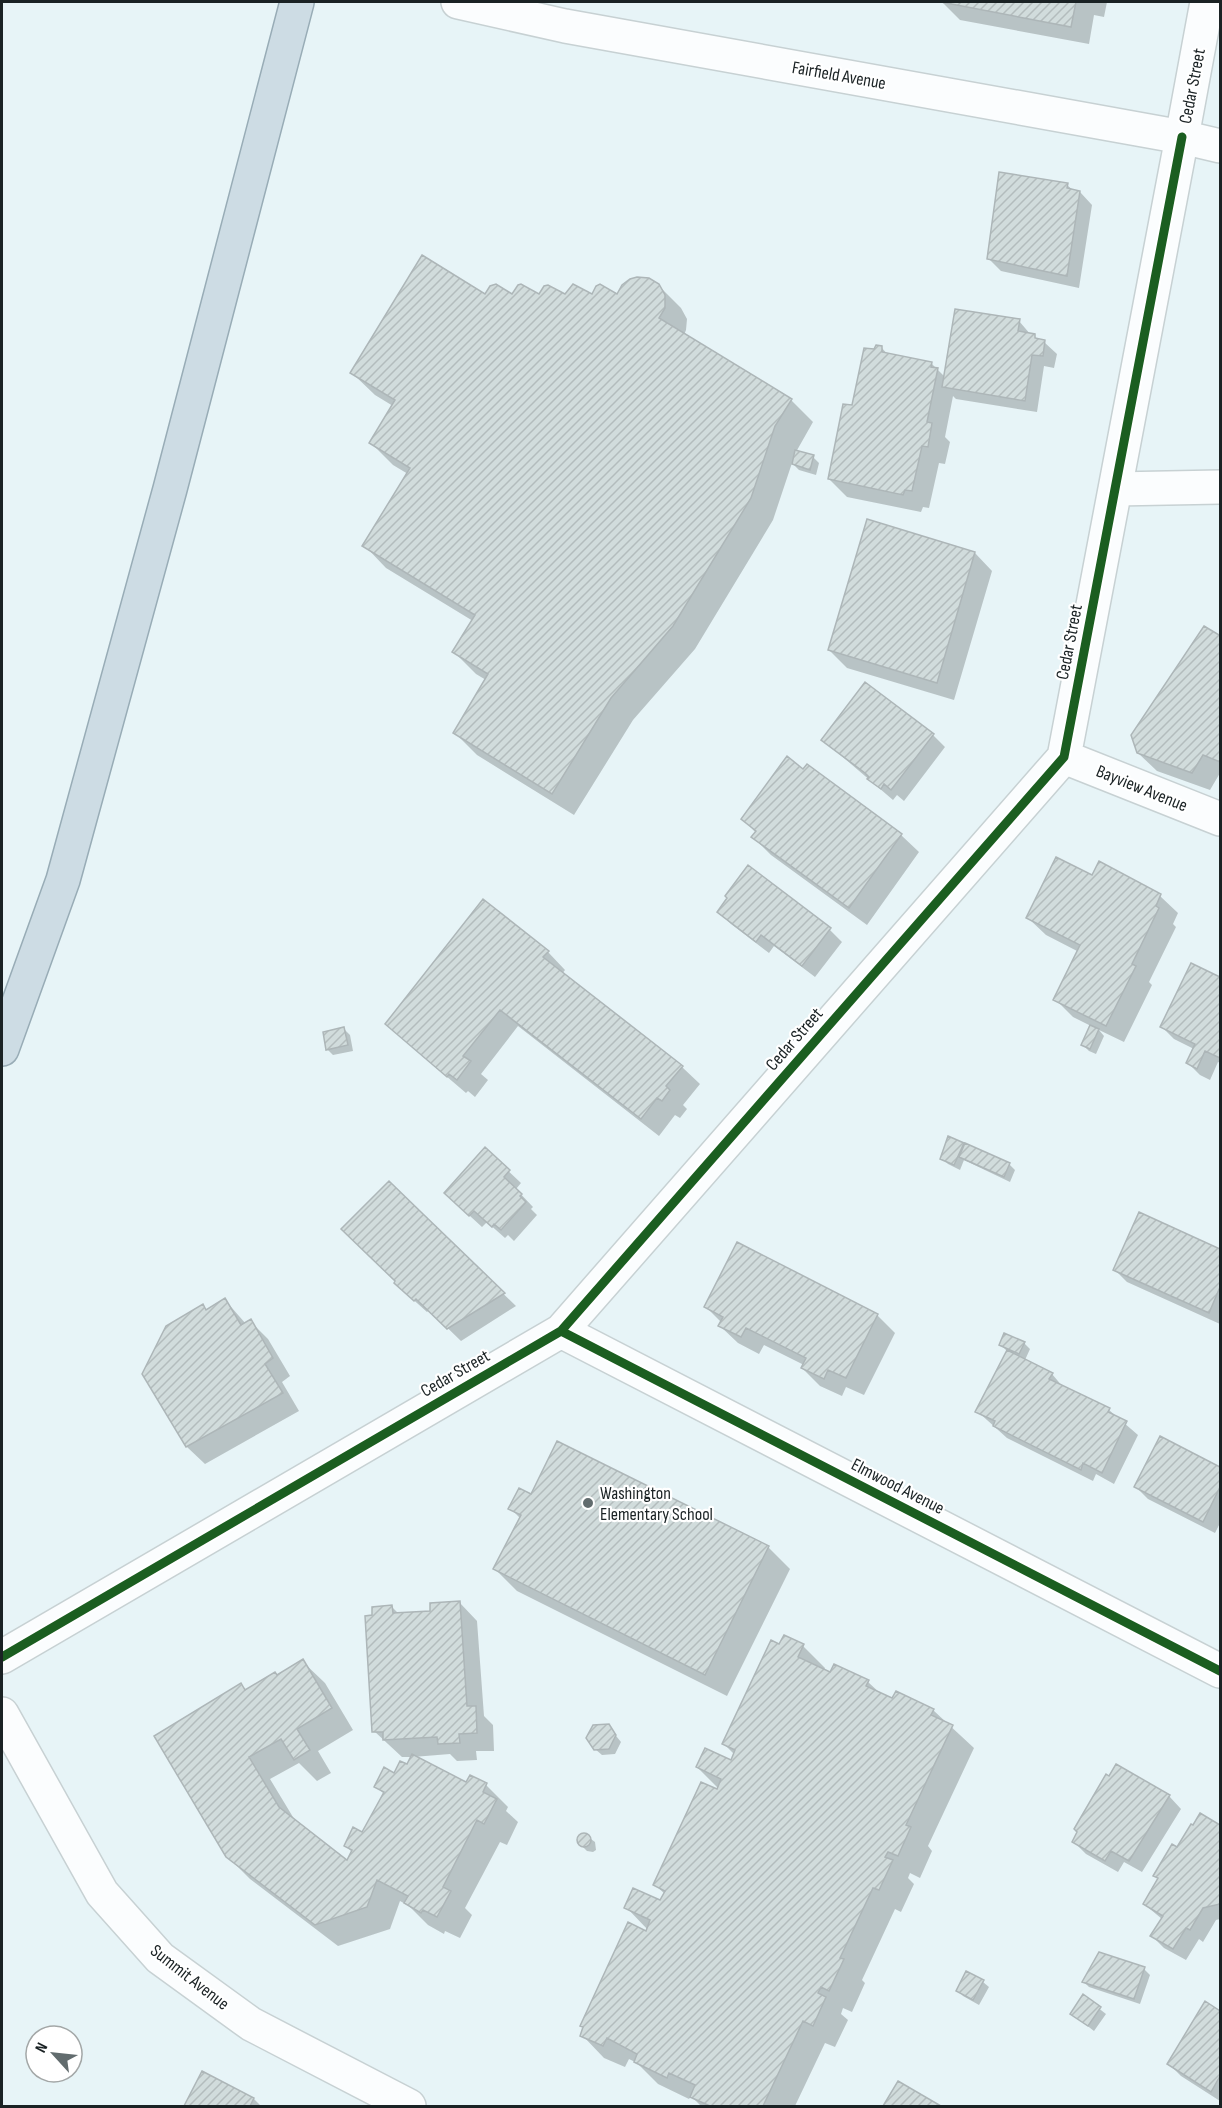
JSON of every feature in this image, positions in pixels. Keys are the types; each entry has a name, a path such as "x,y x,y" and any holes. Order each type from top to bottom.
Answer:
{"highway":[{"path":"2,1049 63,880 170,489 297,2"}],"street":[{"name":"Fairfield Avenue","path":"458,2 565,26 1182,137 1221,146"},
{"name":"Cedar Street","path":"2,1657 561,1331 1064,757 1208,2"},
{"path":"1115,489 1221,487"},
{"name":"Bayview Avenue","path":"1064,757 1221,819"},
{"name":"Elmwood Avenue","path":"561,1331 1221,1671"},
{"name":"Summit Avenue","path":"2,1714 102,1893 160,1958 251,2024 409,2106"}],"building":[{"path":"941,2 1076,2 1071,27"},
{"path":"999,172 1068,183 1067,188 1080,191 1067,276 987,259"},
{"path":"422,255 485,294 490,286 496,284 512,294 521,284 539,294 544,286 548,285 565,294 573,284 592,294 596,286 600,284 617,294 622,285 630,279 649,278 659,284 665,295 665,308 659,318 792,399 775,426 751,498 673,626 611,698 552,794 453,733 488,674 452,652 475,615 362,546 410,468 369,443 395,400 350,373"},
{"path":"955,309 1020,319 1018,331 1035,334 1035,338 1045,340 1043,356 1032,355 1025,401 942,387"},
{"path":"876,345 882,346 882,352 932,362 931,367 938,368 927,422 932,423 928,447 922,446 912,491 905,490 903,495 828,479 843,404 852,405 864,348 874,349"},
{"path":"795,450 814,455 810,470 792,464"},
{"path":"867,519 975,552 937,683 828,650"},
{"path":"1204,626 1220,634 1220,762 1203,755 1192,773 1137,753 1131,735"},
{"path":"865,682 934,734 891,790 884,784 881,789 867,779 869,777 865,773 821,740"},
{"path":"787,756 803,769 807,764 902,834 849,908 751,837 756,831 741,819"},
{"path":"1056,857 1092,875 1099,861 1161,894 1156,906 1159,908 1132,964 1136,966 1106,1026 1053,1000 1080,945 1026,918"},
{"path":"748,865 831,928 802,966 761,935 756,942 717,912 727,898 725,896"},
{"path":"483,899 549,951 543,957 683,1066 666,1086 670,1090 662,1101 657,1098 641,1119 500,1010 463,1056 471,1061 457,1080 449,1074 447,1077 385,1024"},
{"path":"1191,963 1220,977 1220,1058 1205,1051 1197,1069 1186,1063 1195,1044 1160,1027"},
{"path":"1090,1025 1099,1029 1090,1049 1081,1045"},
{"path":"344,1027 348,1045 326,1050 323,1032"},
{"path":"948,1136 964,1143 954,1165 940,1159"},
{"path":"965,1143 1010,1163 1004,1177 959,1157"},
{"path":"485,1147 510,1170 504,1177 522,1194 520,1196 526,1202 501,1230 494,1224 492,1227 474,1211 469,1216 444,1193"},
{"path":"389,1181 505,1293 447,1329 416,1299 414,1301 394,1283 395,1281 341,1229"},
{"path":"1139,1212 1220,1249 1220,1287 1209,1313 1113,1270"},
{"path":"737,1242 878,1314 846,1378 828,1370 824,1379 801,1368 806,1358 746,1328 741,1337 718,1326 723,1317 704,1307"},
{"path":"225,1298 241,1325 251,1319 273,1358 265,1364 283,1393 186,1447 142,1374 166,1326 203,1304 206,1310"},
{"path":"1004,1333 1025,1342 1019,1354 999,1345"},
{"path":"1007,1350 1053,1373 1049,1379 1110,1408 1108,1412 1127,1421 1102,1473 1083,1463 1081,1470 993,1426 995,1421 975,1412"},
{"path":"1160,1436 1220,1467 1220,1487 1203,1522 1134,1487"},
{"path":"557,1441 769,1546 705,1675 493,1569 521,1515 508,1509 519,1488 531,1494"},
{"path":"460,1601 467,1706 476,1706 477,1733 459,1734 460,1743 438,1744 437,1737 383,1740 383,1732 372,1732 365,1616 372,1615 372,1607 392,1605 393,1613 430,1611 430,1603"},
{"path":"784,1635 804,1644 798,1657 830,1672 834,1664 869,1680 866,1686 892,1698 896,1691 934,1709 931,1715 953,1725 906,1825 911,1827 898,1856 888,1852 885,1857 893,1860 879,1890 873,1888 840,1958 844,1959 829,1991 821,1987 818,1993 826,1997 813,2026 803,2021 763,2106 710,2106 690,2097 695,2085 669,2073 667,2078 634,2062 637,2054 607,2038 603,2046 580,2036 583,2027 580,2026 628,1922 646,1931 650,1920 624,1908 633,1888 660,1900 665,1891 653,1885 701,1782 717,1789 721,1779 696,1767 705,1748 731,1760 735,1750 722,1744 771,1640 779,1644"},
{"path":"303,1659 332,1708 297,1729 310,1750 294,1760 281,1739 249,1757 279,1807 347,1860 352,1850 344,1846 353,1827 362,1832 384,1792 374,1787 384,1767 394,1773 400,1761 407,1764 412,1754 466,1782 470,1775 487,1783 483,1792 497,1799 484,1824 477,1820 443,1887 451,1891 437,1917 423,1910 421,1913 404,1903 408,1896 377,1880 367,1907 315,1925 226,1857 154,1736 241,1683 245,1690 275,1672 277,1675"},
{"path":"609,1724 616,1735 609,1749 594,1750 586,1738 593,1725"},
{"path":"1116,1764 1170,1795 1129,1861 1111,1851 1105,1861 1072,1842 1077,1832 1074,1829 1106,1774 1109,1776"},
{"path":"1200,1813 1220,1825 1220,1904 1203,1908 1190,1930 1186,1928 1173,1949 1150,1936 1163,1916 1143,1904 1158,1878 1153,1876 1172,1844 1177,1847"},
{"path":"581,1833 587,1833 591,1840 587,1847 581,1847 577,1843 577,1837"},
{"path":"1099,1952 1145,1967 1134,1999 1082,1982"},
{"path":"966,1971 984,1980 973,2000 956,1991"},
{"path":"1083,1994 1101,2007 1088,2026 1070,2014"},
{"path":"1205,2001 1220,2011 1220,2076 1211,2092 1167,2064"},
{"path":"202,2071 254,2098 250,2106 184,2106"},
{"path":"898,2081 941,2106 883,2106"}],"cycle path":[{"path":"2,1657 561,1331 1064,757 1182,137"},
{"path":"561,1331 1220,1671"}],"place":[{"name":"Washington Elementary School","path":"588,1503"}]}
